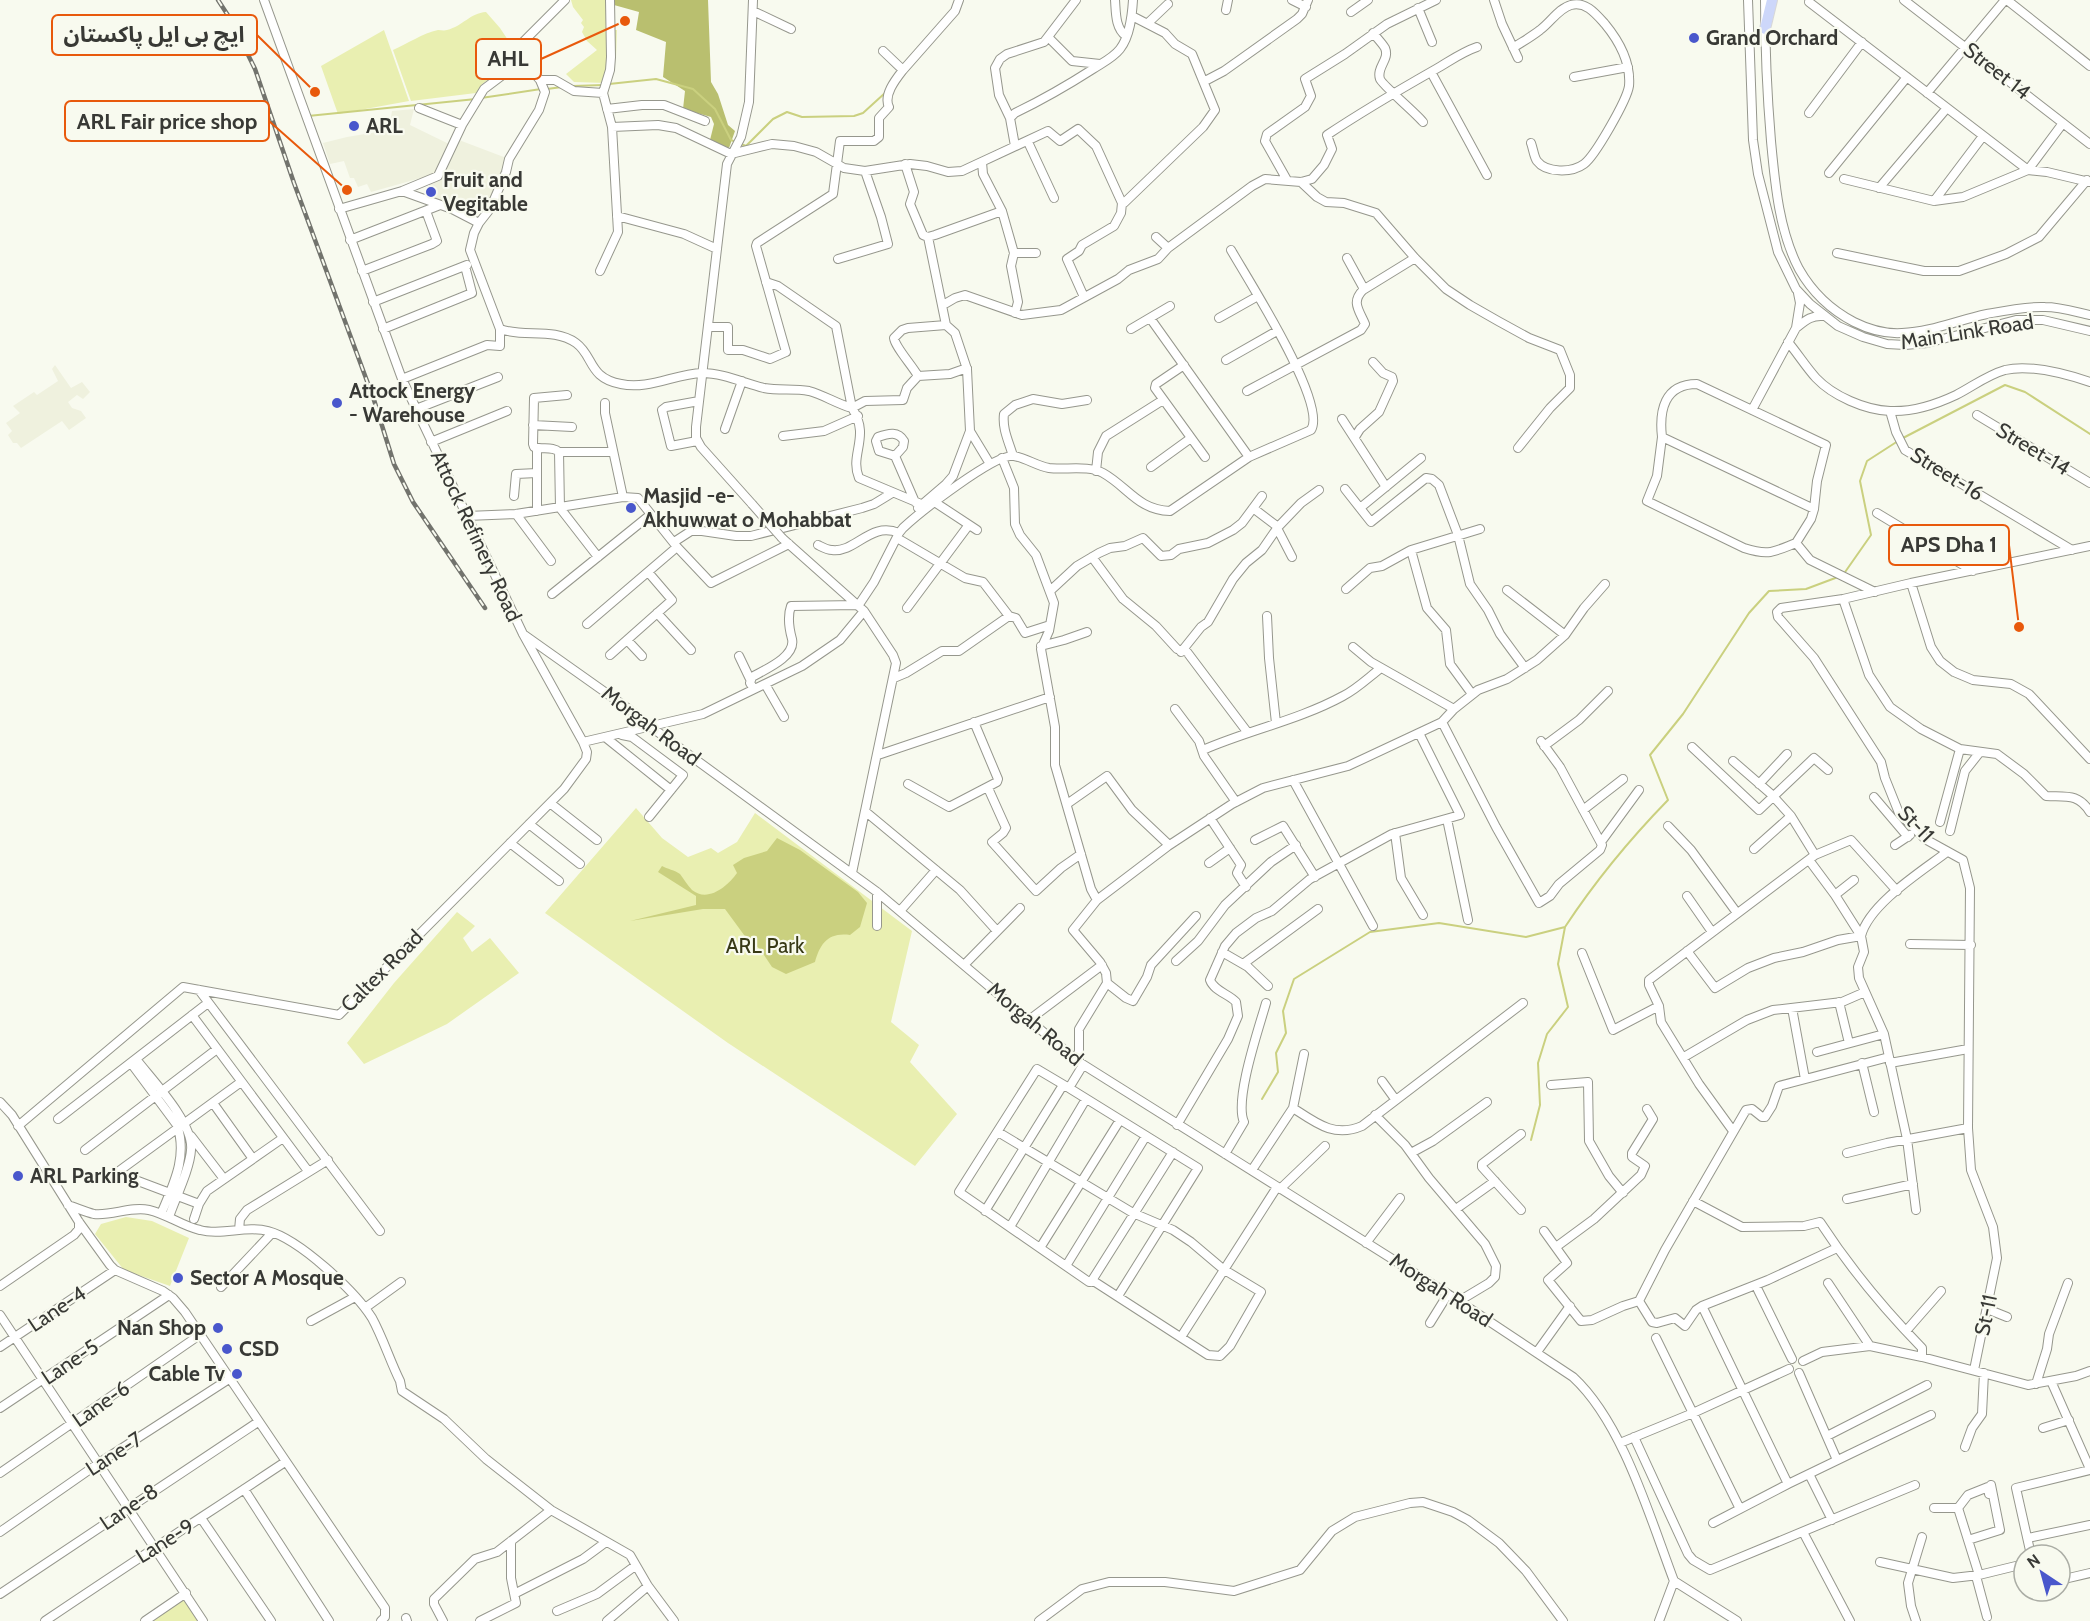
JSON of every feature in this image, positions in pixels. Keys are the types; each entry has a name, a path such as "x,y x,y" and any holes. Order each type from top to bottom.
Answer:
{"main road":[{"path":"1765,29 1772,0"}],"street":[{"name":"Attock Refinery Road","path":"264,0 402,379 523,634"},
{"path":"339,209 402,191 438,177 462,125 482,92 504,74 522,43 565,0"},
{"path":"600,271 617,237 612,128 605,87 611,57 610,0"},
{"path":"753,0 748,102 741,137 728,164 696,438 786,541 859,607 893,655 896,663 852,873"},
{"path":"708,327 727,326 728,350 743,350 770,359 786,352 757,243 833,194 840,141 874,141 879,137 879,118 889,107 887,102 889,92 901,68 955,11 959,0"},
{"path":"1015,146 1010,118 999,95 995,68 1000,59 1007,54 1036,45 1049,38 1076,0"},
{"path":"1115,0 1118,24 1121,33 1126,36"},
{"path":"1010,118 1015,112 1054,93 1121,48 1132,16 1133,0"},
{"path":"1226,10 1228,0"},
{"path":"1205,81 1224,71 1297,19 1307,4 1292,0"},
{"path":"1352,12 1368,0"},
{"path":"1287,180 1265,141 1267,134 1305,107 1311,96 1305,79 1387,24 1436,0"},
{"path":"1494,0 1518,58"},
{"name":"Main Link Road","path":"1748,0 1753,140 1758,174 1778,252 1796,289 1823,316 1838,326 1863,337 1887,344 1927,343 2016,320 2043,320 2090,331"},
{"name":"Main Link Road","path":"1765,0 1766,75 1772,157 1785,233 1800,271 1814,292 1832,309 1861,325 1901,333 1924,330 1986,314 2045,307 2090,315"},
{"name":"Street 14","path":"1904,0 2090,144"},
{"path":"1927,93 2006,0 2090,66"},
{"path":"1809,2 2028,170"},
{"path":"1148,23 1168,4"},
{"path":"1513,48 1541,30 1565,7 1580,4 1592,10 1614,35 1628,67 1629,87 1619,110 1594,153 1583,166 1559,171 1546,166 1537,161 1531,143"},
{"path":"1418,8 1432,42"},
{"path":"753,11 791,29"},
{"path":"1122,203 1214,114 1213,103 1205,81 1192,54 1175,44 1165,33 1132,16"},
{"path":"1373,33 1385,49 1387,56 1379,72 1381,81 1413,109 1423,122"},
{"path":"1049,38 1072,61 1100,64"},
{"path":"1809,113 1862,42"},
{"path":"943,305 965,295 1022,315 1062,310 1118,279 1129,270 1158,259 1168,248 1252,186 1265,179 1301,182 1312,179 1324,165 1332,149 1327,135 1393,92 1431,72 1463,51 1478,47"},
{"path":"883,51 901,68"},
{"path":"402,379 487,345 500,346 500,329 470,250 474,233 490,209 506,172 509,159 540,110 543,86 516,53"},
{"path":"1574,77 1628,67"},
{"path":"1431,72 1487,175"},
{"path":"1829,172 1907,77"},
{"path":"543,86 555,80 566,84 574,91 605,87"},
{"path":"607,109 664,105 705,121"},
{"path":"419,108 462,125"},
{"path":"1879,188 1947,108"},
{"path":"2028,170 2063,123"},
{"path":"612,128 658,125 676,128 733,150 771,144 794,146 816,152 844,168 865,171 905,165 927,166 948,172 962,171 1048,131 1060,141 1080,130 1096,146 1122,203 1121,213 1114,226 1082,245 1067,259 1084,297"},
{"path":"1934,201 1983,136"},
{"path":"1028,142 1054,198"},
{"path":"982,162 983,174 1002,211 1014,254 1011,266 1018,302 1015,313"},
{"path":"905,165 914,192 911,199 912,209 923,235 928,237 1002,211"},
{"path":"1837,253 1924,271 1959,271 2006,254 2039,237 2089,181 2028,170 1963,197 1934,201 1844,179"},
{"path":"838,259 888,244 879,208 865,171"},
{"path":"1301,182 1326,202 1353,206 1376,213 1415,258 1446,289 1529,338 1560,350 1570,375 1569,388 1518,448"},
{"path":"402,191 452,209 479,223"},
{"path":"350,240 440,205"},
{"path":"362,271 437,241 426,211"},
{"path":"617,216 684,234 717,249"},
{"path":"523,634 583,742 703,714 802,666 840,640 898,536 910,521 918,503 946,484 953,476 970,431 967,368 955,333 946,325 928,237"},
{"path":"1156,237 1168,248"},
{"path":"910,521 990,464 1013,456 1047,468 1096,471 1111,478 1144,506 1170,511 1249,457 1311,430 1313,408 1296,364 1231,249"},
{"path":"1014,254 1036,253"},
{"path":"1347,258 1364,289"},
{"path":"1247,391 1364,327 1365,324 1355,303 1357,296 1364,289 1415,258"},
{"path":"373,302 475,262"},
{"path":"383,329 472,293 465,266"},
{"path":"766,282 778,286 836,326 852,408 858,416 861,436 856,462 857,475 864,481 918,503"},
{"path":"1796,289 1800,303 1796,328"},
{"path":"1219,318 1258,297"},
{"path":"1131,329 1170,306"},
{"path":"2043,320 2045,307"},
{"path":"1752,410 1796,328 1808,318 1823,316"},
{"path":"1149,318 1249,457"},
{"path":"918,376 896,346 894,338 902,330 908,328 946,325"},
{"path":"500,329 551,334 572,341 578,344 597,372 620,384 647,384 702,373 764,388 813,392 852,408 870,401 903,400 907,388 918,376 950,374 967,368"},
{"path":"1226,360 1277,331"},
{"path":"1788,342 1817,378 1837,394 1870,407 1890,411 1926,406 1956,395 2006,370 2034,369 2061,372 2090,382"},
{"path":"1355,437 1360,429 1379,412 1393,381 1392,377 1383,373 1373,362"},
{"path":"1184,365 1156,384 1155,388 1204,457"},
{"path":"416,409 498,377"},
{"path":"725,429 742,381"},
{"path":"1693,383 1715,391 1752,410 1826,445 1811,519 1796,543 1770,553 1760,553 1647,501 1657,476 1662,437 1660,416 1665,401 1678,390 1693,383"},
{"path":"537,511 537,448 533,444 534,398 567,395"},
{"path":"1013,456 1003,418 1004,414 1015,405 1034,399 1062,404 1086,400"},
{"path":"1096,471 1098,452 1106,436 1163,400"},
{"path":"698,441 671,446 662,410 666,407 699,401"},
{"path":"605,403 605,413 623,497"},
{"path":"431,442 507,411"},
{"name":"Street-16","path":"1890,411 1896,432 1905,450 2072,550"},
{"name":"Street-14","path":"1977,415 2090,483"},
{"path":"783,436 824,431 858,416"},
{"path":"1342,419 1386,487"},
{"path":"533,425 572,427"},
{"path":"970,431 990,464"},
{"path":"1662,437 1814,509"},
{"path":"1150,467 1191,438"},
{"path":"537,448 554,449 558,452 613,452"},
{"path":"558,452 560,508 598,557"},
{"path":"895,456 918,503"},
{"path":"1002,458 1014,488 1015,524 1020,535 1036,555 1054,603 1050,625 1041,646 1055,727 1055,765 1091,889 1097,900"},
{"path":"1360,508 1421,458"},
{"path":"513,496 516,474 537,473"},
{"path":"1345,489 1371,522 1428,478 1438,485 1458,535 1470,584 1488,610 1500,634 1525,668"},
{"path":"1181,652 1199,629 1208,622 1233,579 1246,563 1262,550 1278,527 1301,503 1319,490"},
{"path":"587,624 648,572 676,545 681,536 697,530 736,536 762,533 862,508 892,493"},
{"path":"1050,591 1077,566 1092,557 1110,548 1125,546 1143,538 1161,556 1171,555 1179,549 1209,543 1242,523 1262,496"},
{"path":"467,516 516,514 623,497 638,498 650,515 711,583 786,541"},
{"path":"936,503 977,530"},
{"path":"1253,508 1278,527 1292,557"},
{"path":"1877,513 1972,572"},
{"path":"516,514 551,561"},
{"path":"552,594 650,515"},
{"path":"907,608 968,526"},
{"path":"818,545 832,550 843,548 881,529 891,530 965,578 983,582 1009,616 1016,618 1025,633 1050,625"},
{"path":"1346,589 1370,568 1382,566 1411,550 1480,529"},
{"path":"1796,543 1810,560 1875,592"},
{"name":"St-11","path":"1974,1370 1997,1258 1993,1227 1971,1170 1968,1128 1970,888 1965,865 1960,857 1925,839 1899,813 1881,762 1814,658 1778,617 1777,612 1781,608 1844,599 2090,546"},
{"path":"1411,550 1427,608 1446,630 1450,664 1472,694"},
{"path":"1092,557 1108,575 1118,593 1143,613 1181,652 1187,652 1248,733"},
{"path":"610,655 672,600 648,572"},
{"path":"1911,583 1931,647 1940,661 1954,672 1973,680 2011,684 2029,694 2090,759"},
{"path":"985,1211 1081,1064 1079,1029 1107,983 1102,965 1073,930 1097,900 1169,845 1236,802 1263,788 1348,766 1442,722 1478,690 1507,679 1537,660 1565,635 1605,584"},
{"path":"1507,590 1565,635"},
{"path":"1844,599 1869,675 1890,707 1921,729 1960,749 1997,754 2024,774 2046,796 2078,798 2084,802 2090,812"},
{"path":"750,679 785,656 792,646 788,632 791,606 859,607"},
{"path":"657,613 691,650"},
{"path":"894,678 942,651 959,651 1009,616"},
{"path":"1267,616 1276,723"},
{"path":"1041,646 1087,632"},
{"name":"Morgah Road","path":"523,634 877,892 1081,1064 1448,1294 1573,1377 1583,1386 1620,1443 1674,1581"},
{"path":"627,640 642,656"},
{"path":"1353,647 1371,662 1454,709"},
{"path":"739,656 754,689"},
{"path":"1203,750 1294,717 1346,694 1381,668"},
{"path":"765,684 784,717"},
{"path":"1601,842 1560,767 1543,743 1579,720 1608,691"},
{"path":"878,755 1050,697"},
{"path":"1175,709 1236,802"},
{"path":"908,784 949,807 998,782 974,722"},
{"path":"1442,722 1496,827 1539,903 1550,896 1558,884 1600,850 1601,842 1639,790"},
{"path":"1177,1125 1228,1039 1238,1016 1236,1002 1213,987 1210,980 1222,952 1236,933 1256,918 1272,910 1315,877 1395,833 1460,815 1419,733"},
{"path":"616,735 632,737 683,775 649,817"},
{"path":"604,737 671,790"},
{"name":"Caltex Road","path":"18,1126 183,987 339,1015 564,789 586,759 588,752 583,742"},
{"path":"1692,747 1759,810 1814,758 1828,770"},
{"path":"1940,822 1960,749"},
{"path":"1950,831 1965,771 1980,752"},
{"path":"1759,784 1787,754"},
{"path":"1733,761 1773,796 1791,816 1791,820 1812,857 1861,936"},
{"path":"1067,804 1107,776 1132,810 1169,845"},
{"path":"1583,810 1623,779"},
{"path":"1293,780 1373,926"},
{"path":"988,788 1006,828 992,842 1036,891 1082,854"},
{"path":"1874,797 1908,837"},
{"path":"550,803 597,840"},
{"path":"866,812 960,890 997,930"},
{"path":"1754,849 1791,816"},
{"path":"1210,818 1240,865 1237,873 1246,887"},
{"path":"1447,819 1468,920"},
{"path":"529,824 580,864"},
{"path":"1255,840 1283,826 1315,877"},
{"path":"1668,826 1691,850 1737,913"},
{"path":"1895,844 1917,831"},
{"path":"1395,833 1401,878 1423,915"},
{"path":"1733,1131 1699,1084 1661,1022 1659,1006 1649,980 1812,857 1851,840 1897,891"},
{"path":"510,843 559,881"},
{"path":"1176,961 1198,941 1225,905 1271,862 1296,845"},
{"path":"1209,864 1230,848"},
{"path":"1916,1210 1907,1139 1884,1034 1859,978 1858,967 1864,952 1862,930 1876,911 1897,891 1947,852"},
{"path":"900,911 936,870"},
{"path":"1835,895 1854,880"},
{"path":"877,892 877,926"},
{"path":"1687,896 1712,932"},
{"path":"964,965 1020,908"},
{"path":"1243,964 1318,909"},
{"path":"1107,983 1125,998 1133,1001 1148,977 1151,965 1196,916"},
{"path":"1687,951 1715,988 1748,968 1774,958 1838,939 1861,936"},
{"path":"1910,944 1971,945"},
{"path":"1222,952 1243,964 1268,986"},
{"path":"1582,954 1613,1030 1659,1006"},
{"path":"1029,1020 1102,965"},
{"path":"199,990 380,1231"},
{"path":"1684,1057 1747,1020 1773,1010 1839,1002 1865,992"},
{"path":"1839,1002 1849,1043"},
{"path":"1225,1154 1244,1122 1240,1106 1256,1035 1266,1003"},
{"path":"1293,1108 1331,1130 1354,1129 1362,1126 1523,1003"},
{"path":"58,1119 204,1006"},
{"path":"1792,1008 1804,1079"},
{"path":"192,1015 308,1171"},
{"path":"1817,1052 1884,1034"},
{"path":"85,1150 217,1049"},
{"path":"1544,1231 1567,1263 1548,1280 1581,1321 1584,1322 1639,1301 1665,1250 1733,1131 1749,1108 1763,1118 1765,1117 1772,1106 1779,1086 1804,1079 1862,1064 1968,1049"},
{"path":"1252,1170 1293,1108 1304,1054"},
{"path":"133,1061 224,1179"},
{"path":"1862,1064 1874,1112"},
{"path":"998,1132 1133,1213 1163,1225 1191,1242 1223,1269 1261,1292 1230,1346 1220,1356 1208,1355 1118,1296 1066,1266 959,1192 1037,1069 1198,1168 1163,1225 1118,1296"},
{"path":"1382,1081 1395,1099"},
{"path":"119,1171 241,1082"},
{"path":"1551,1085 1587,1082 1589,1141 1609,1176 1623,1193"},
{"path":"1010,1227 1086,1098"},
{"path":"0,1102 18,1126 79,1222 114,1270 169,1295 181,1306 385,1608 385,1617 381,1621"},
{"path":"1410,1153 1432,1141 1487,1102"},
{"path":"213,1103 253,1158"},
{"path":"1556,1247 1594,1219 1635,1182 1645,1166 1632,1156 1632,1153 1653,1120 1647,1109"},
{"path":"1375,1115 1410,1153 1485,1244 1496,1266 1495,1277 1459,1301"},
{"path":"1040,1248 1120,1120"},
{"path":"173,1194 181,1157 181,1125"},
{"path":"1847,1153 1968,1128"},
{"path":"165,1216 192,1150 189,1134"},
{"path":"1521,1134 1482,1164 1482,1167 1521,1209"},
{"path":"1066,1266 1146,1136"},
{"path":"194,1219 207,1191 283,1138"},
{"path":"1181,1337 1223,1269 1278,1188 1324,1146"},
{"path":"1091,1282 1173,1152"},
{"path":"239,1230 240,1219 247,1210 328,1160"},
{"path":"130,1178 199,1204"},
{"path":"1456,1209 1496,1181"},
{"path":"1847,1199 1913,1184"},
{"path":"1366,1243 1400,1198"},
{"path":"1693,1201 1742,1227 1799,1227 1820,1222 1877,1301 1922,1348 1922,1357"},
{"path":"69,1205 95,1214 138,1209 212,1233 253,1229 272,1233 300,1247 355,1297 372,1319 400,1381 402,1391 444,1419 486,1459 551,1510 630,1555 648,1586 674,1621"},
{"path":"0,1286 74,1235 79,1229 79,1222"},
{"path":"221,1287 272,1233"},
{"path":"1639,1301 1652,1322 1657,1323 1675,1318 1685,1326 1696,1310 1702,1306 1768,1280 1837,1248"},
{"name":"Lane-4","path":"0,1347 114,1270"},
{"path":"364,1308 401,1282"},
{"path":"1828,1283 1870,1346"},
{"path":"2036,1384 2048,1349 2049,1334 2068,1283"},
{"path":"1758,1290 1792,1359"},
{"path":"1905,1331 1941,1291"},
{"path":"1430,1323 1448,1294"},
{"name":"Lane-5","path":"0,1408 169,1295"},
{"path":"311,1321 355,1297"},
{"path":"1537,1352 1570,1306"},
{"path":"1987,1309 2007,1317"},
{"path":"1704,1310 1788,1484"},
{"path":"0,1315 203,1621"},
{"name":"Lane-6","path":"0,1473 201,1334"},
{"path":"1656,1338 1740,1509"},
{"path":"1803,1361 1822,1352 1870,1346 2028,1385 2090,1371"},
{"path":"1792,1359 1797,1358 1803,1361"},
{"path":"1789,1369 1792,1359"},
{"path":"1799,1373 1804,1368 1803,1361"},
{"path":"1620,1443 1694,1413 1789,1369"},
{"path":"1789,1369 1794,1373 1799,1373"},
{"path":"1799,1373 1837,1460"},
{"path":"1965,1448 1972,1428 1982,1414 1984,1373"},
{"name":"Lane-7","path":"0,1532 99,1463 229,1379"},
{"path":"2029,1543 2016,1488 2090,1470 2051,1381"},
{"path":"1827,1436 1927,1385"},
{"path":"1713,1523 1931,1415"},
{"path":"2043,1428 2068,1420"},
{"name":"Lane-8","path":"0,1594 258,1422"},
{"path":"1634,1437 1688,1554 1710,1570 1915,1485"},
{"name":"Lane-9","path":"45,1621 285,1462"},
{"path":"1809,1474 1832,1520"},
{"path":"1934,1508 1958,1508 1970,1494 1988,1487 2000,1530 1968,1540"},
{"path":"244,1489 329,1621"},
{"path":"1039,1621 1082,1589 1109,1582 1165,1582 1234,1592 1300,1570 1332,1531 1355,1517 1410,1503 1423,1502 1453,1512 1499,1543 1526,1571 1563,1621"},
{"path":"1958,1508 1987,1617"},
{"path":"443,1621 434,1604 434,1599 476,1559 496,1552 551,1510"},
{"path":"201,1518 271,1621"},
{"path":"2028,1538 2090,1525"},
{"path":"1803,1532 1850,1621"},
{"path":"1916,1621 1908,1589 1922,1537"},
{"path":"480,1621 514,1604 516,1593 511,1578 511,1541"},
{"path":"516,1593 583,1559 606,1542"},
{"path":"1880,1562 1953,1578 1977,1576 2012,1567"},
{"path":"557,1611 597,1594 635,1566"},
{"path":"2072,1577 2090,1573"},
{"path":"1659,1621 1674,1581 1737,1621"},
{"path":"607,1621 648,1586"},
{"path":"145,1621 186,1593"}],"shaded area":[{"path":"614,0 708,0 711,82 718,94 728,125 735,131 729,148 710,140 714,124 711,117 683,109 685,91 663,77 666,42 636,30 639,12 614,5"},
{"path":"414,109 410,125 449,144 435,174 371,192 367,184 358,187 354,178 350,178 344,161 330,164 323,143 389,130 392,111"},
{"path":"459,140 509,159 489,207 481,213 424,195 429,185 441,180"},
{"path":"55,365 71,388 82,382 90,392 83,399 77,395 68,402 72,408 81,411 86,418 69,430 62,421 21,448 17,443 13,443 8,435 12,431 6,423 20,413 13,406 34,392 37,395 58,381 52,369"},
{"path":"777,838 800,850 858,892 867,903 860,927 850,935 831,937 822,945 815,962 786,974 772,967 760,949 747,939 725,909 703,909 630,921 696,905 696,896 658,872 662,866 680,874 690,888 698,894 711,894 723,888 737,873 733,865 744,858 767,851"}],"green space":[{"path":"571,0 610,0 613,30 617,30 616,57 607,83 574,82 566,74 597,50 587,41 582,32 583,20 573,7"},
{"path":"486,12 512,46 500,71 482,84 476,93 411,101 393,50 427,34 453,28 475,15"},
{"path":"384,30 409,101 338,114 321,66"},
{"name":"ARL Park","path":"636,808 662,838 688,857 711,848 718,853 737,842 755,813 912,931 891,1022 919,1045 910,1062 957,1114 915,1166 728,1043 545,913"},
{"path":"457,912 475,926 463,938 472,952 490,938 519,973 447,1024 364,1064 347,1043 394,983"},
{"path":"126,1217 152,1221 189,1238 170,1286 124,1270 95,1234 101,1224"},
{"path":"184,1599 199,1621 153,1621"}],"waterway":[{"path":"609,84 656,79 693,89 715,109 731,140 746,146 773,119 787,112 802,117 854,116 863,113 885,93"},
{"path":"573,86 604,85"},
{"path":"547,89 562,87"},
{"path":"481,98 541,89"},
{"path":"308,116 476,99"},
{"path":"1903,438 2005,385 2025,392 2090,434"},
{"path":"1843,575 1871,535 1860,481 1867,461 1898,441"},
{"path":"1262,1099 1278,1072 1276,1053 1286,1033 1283,1011 1294,979 1370,932 1439,923 1526,937 1565,927 1613,861 1668,800 1650,755 1683,714 1749,613 1769,591 1806,589 1838,577"},
{"path":"1531,1140 1540,1105 1538,1063 1547,1034 1568,1007 1558,964 1565,927"}],"railway":[{"path":"218,0 231,20 255,69 294,183 374,400 394,464 413,502 485,608"}],"place":[{"name":"AHL","path":"625,21"},
{"name":"Grand Orchard","path":"1694,38"},
{"name":"ایچ بی ایل پاکستان","path":"315,92"},
{"name":"ARL","path":"354,126"},
{"name":"ARL Fair price shop","path":"347,190"},
{"name":"Fruit and Vegitable","path":"431,192"},
{"name":"Attock Energy - Warehouse","path":"337,403"},
{"name":"Masjid -e- Akhuwwat o Mohabbat","path":"631,508"},
{"name":"APS Dha 1","path":"2019,627"},
{"name":"ARL Parking","path":"18,1176"},
{"name":"Sector A Mosque","path":"178,1278"},
{"name":"Nan Shop","path":"218,1328"},
{"name":"CSD","path":"227,1349"},
{"name":"Cable Tv","path":"237,1374"}]}
